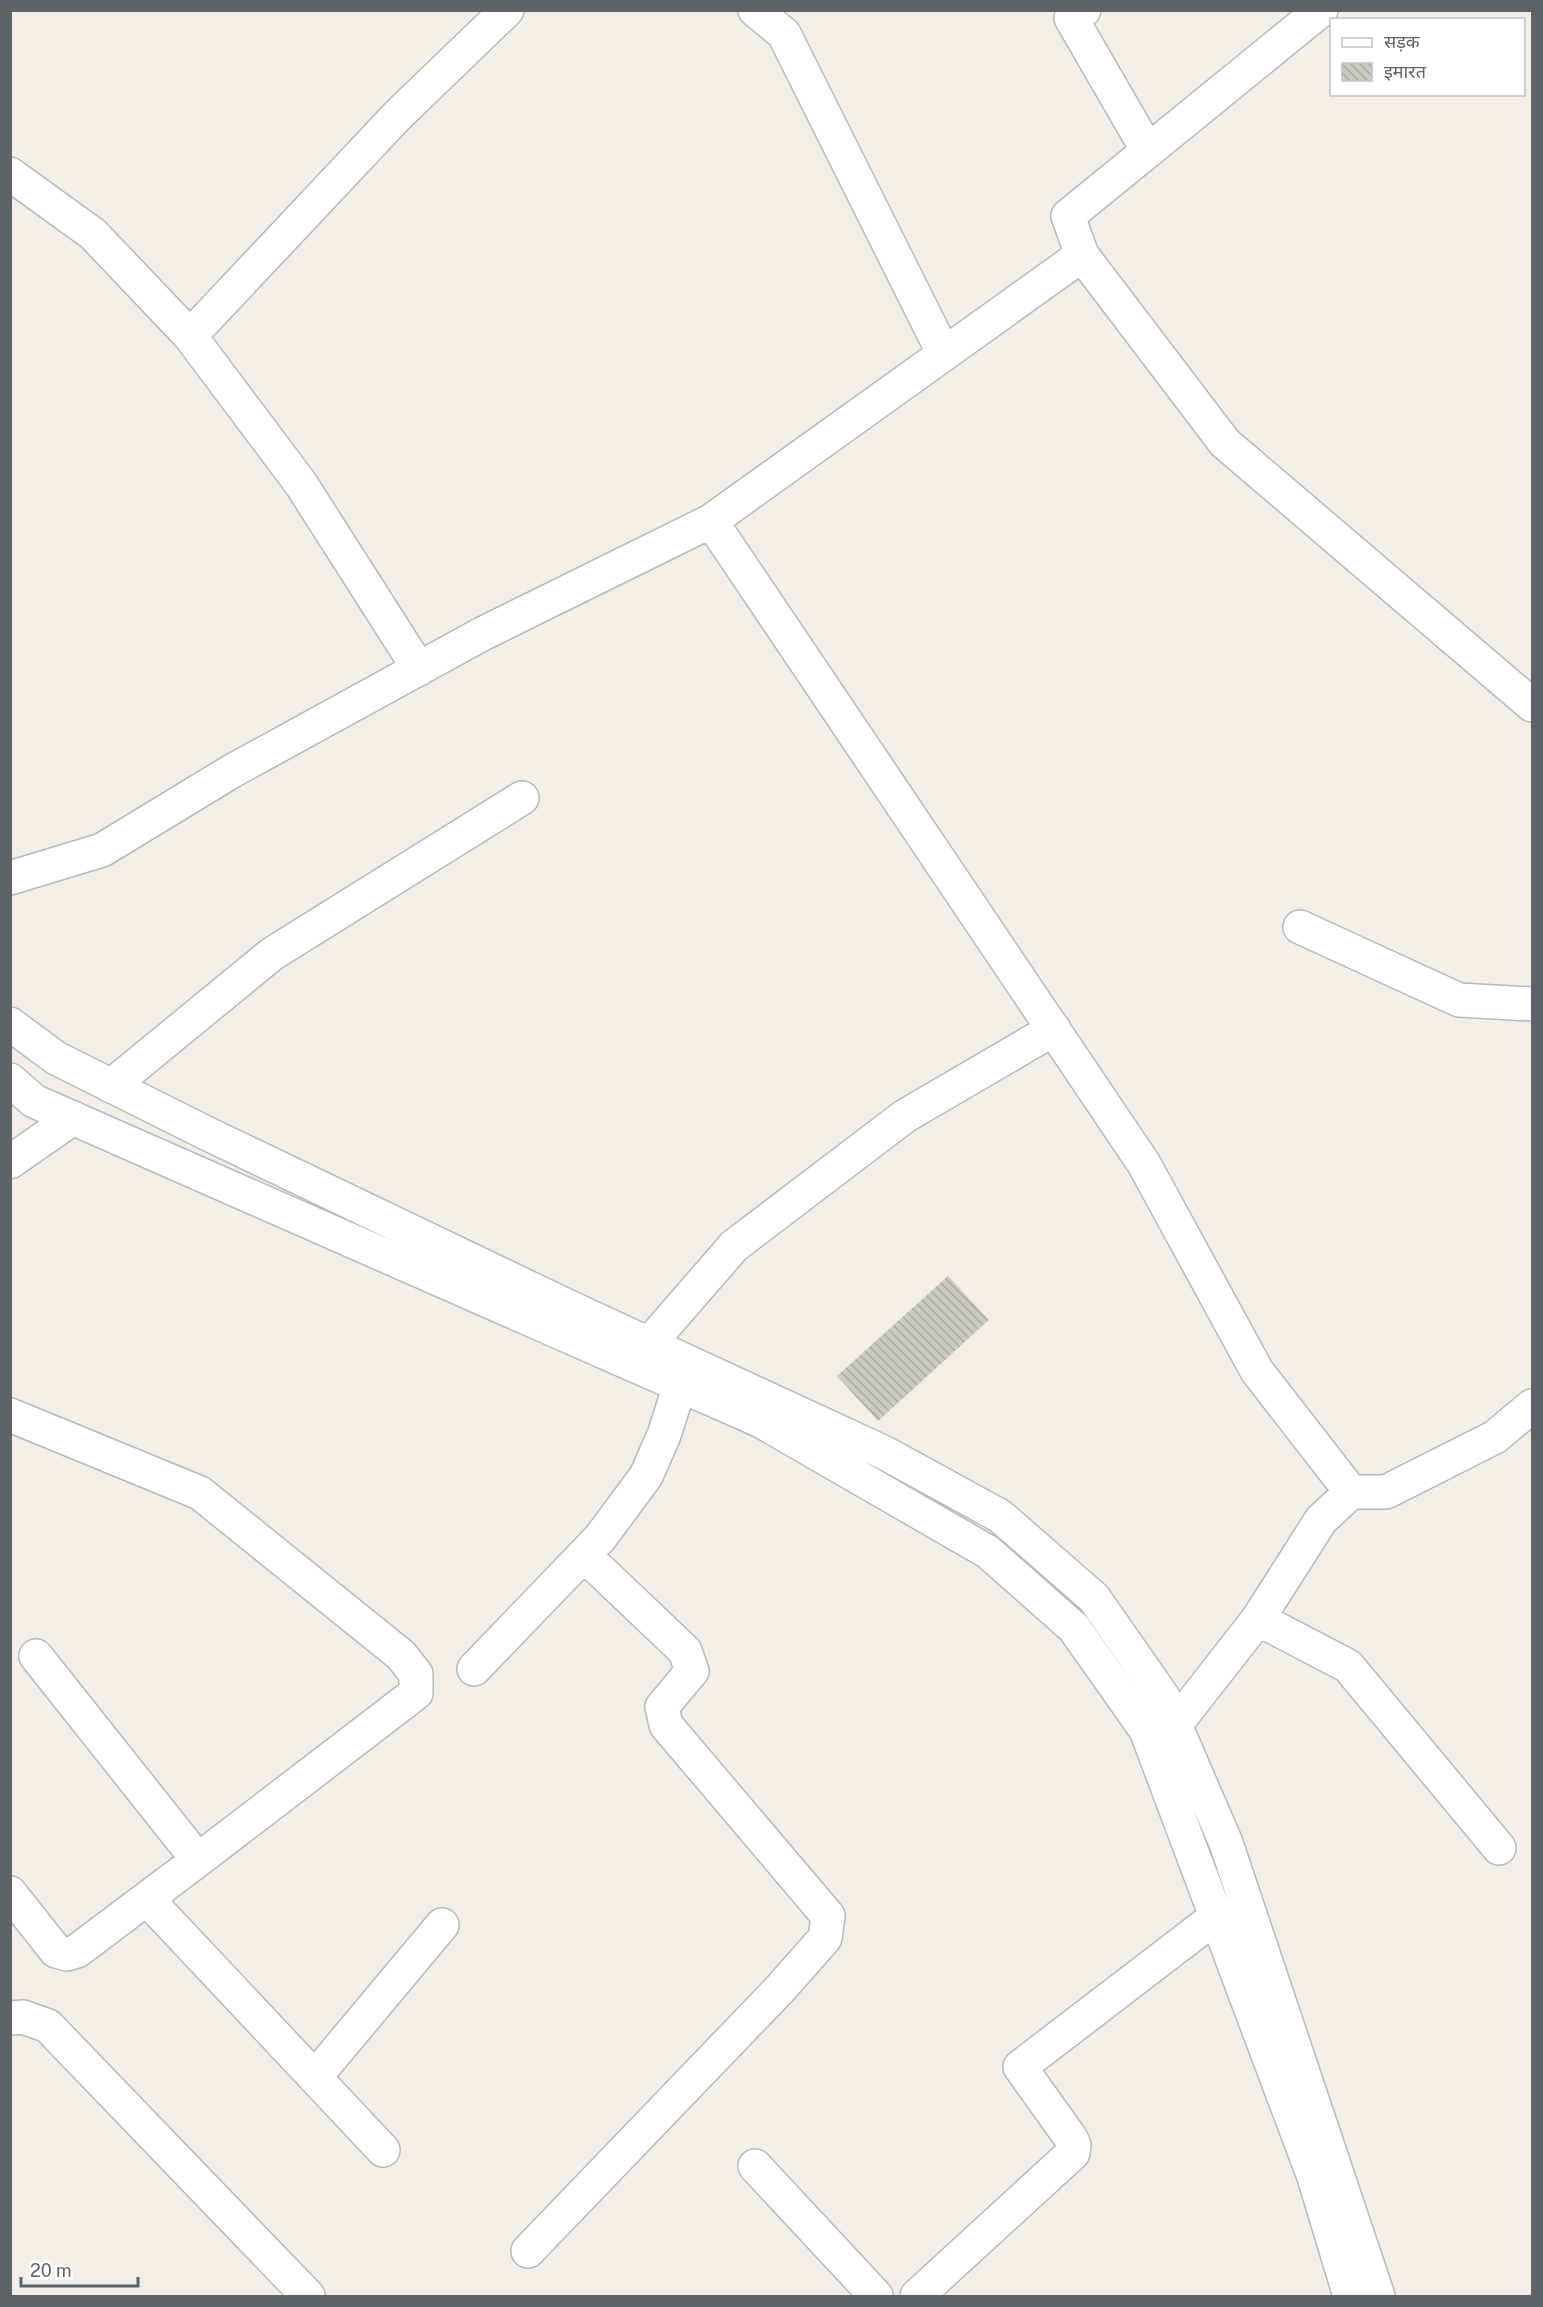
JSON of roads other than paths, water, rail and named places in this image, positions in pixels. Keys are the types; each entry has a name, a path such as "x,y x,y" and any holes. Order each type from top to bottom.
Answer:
{"street":[{"path":"190,336 398,115 507,10"},
{"path":"755,10 784,34 944,354"},
{"path":"1084,10 1071,18 1148,151"},
{"path":"1321,10 1068,216 1082,255 1225,443 1533,705"},
{"path":"10,174 93,234 190,336 301,484 418,669"},
{"path":"10,878 102,850 232,771 482,634 711,521 1082,255"},
{"path":"711,521 1144,1164 1257,1371 1351,1492"},
{"path":"111,1086 273,954 522,798"},
{"path":"1300,927 1459,1000 1533,1004"},
{"path":"10,1024 56,1058 206,1133 649,1344 885,1453 1000,1516 1095,1598 1163,1697 1227,1843 1378,2296"},
{"path":"649,1344 734,1246 905,1116 1054,1029"},
{"path":"10,1080 34,1101 761,1421 988,1552 1074,1628 1146,1730 1314,2177 1350,2296"},
{"path":"10,1162 73,1118"},
{"path":"474,1669 600,1539 646,1476 664,1435 680,1385"},
{"path":"1175,1725 1258,1619 1322,1520 1351,1492 1386,1492 1496,1437 1533,1406"},
{"path":"10,1415 200,1492 401,1655 416,1674 416,1693 77,1951 67,1954 56,1951 10,1893"},
{"path":"528,2251 779,1990 825,1938 828,1916 666,1725 662,1707 692,1671 685,1651 584,1555"},
{"path":"1258,1619 1348,1666 1499,1848"},
{"path":"36,1656 198,1860"},
{"path":"147,1899 383,2150"},
{"path":"916,2296 1073,2153 1074,2145 1070,2136 1020,2067 1204,1926 1249,1908"},
{"path":"315,2078 442,1925"},
{"path":"10,2018 22,2017 48,2026 308,2296"},
{"path":"755,2166 876,2296"}]}
